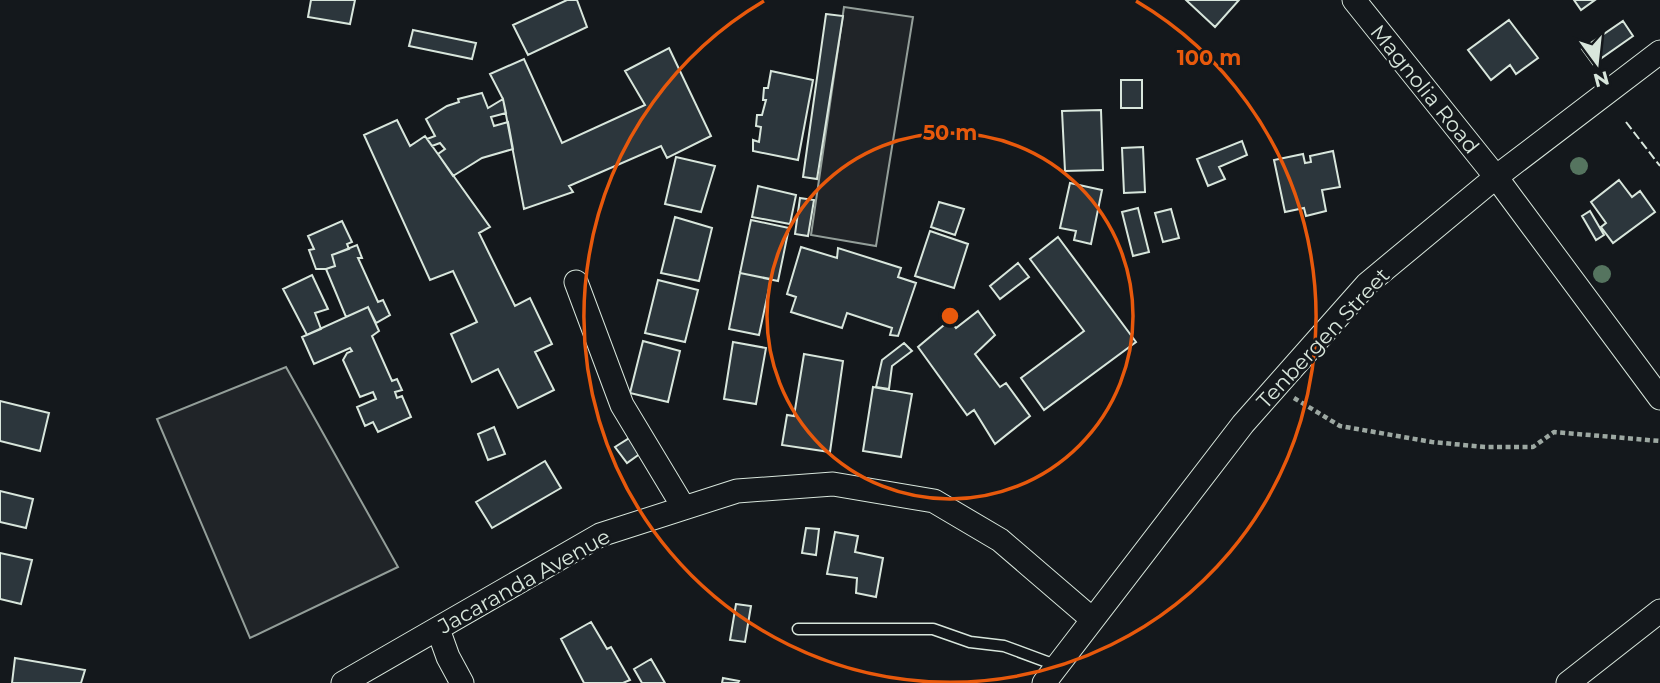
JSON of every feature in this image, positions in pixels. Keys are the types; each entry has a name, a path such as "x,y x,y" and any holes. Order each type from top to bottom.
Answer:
{"street":[{"name":"Magnolia Road","path":"1354,0 1496,177 1660,398"},
{"name":"Tenbergen Street","path":"1051,674 1243,424 1367,284 1496,177 1660,52"},
{"path":"576,282 622,405 684,508"},
{"name":"Jacaranda Avenue","path":"343,683 600,535 737,491 833,484 934,501 1000,540 1092,619"},
{"path":"1568,683 1660,611"},
{"path":"438,629 448,657 462,683"}],"lane":[{"path":"798,629 933,629 970,642 1004,646 1051,674"}],"path":[{"path":"1266,398 1297,398 1340,426 1432,442 1485,447 1533,447 1554,432 1660,441"}],"shaded area":[{"path":"844,7 913,17 876,246 811,235"},
{"path":"286,367 398,567 250,638 157,419"}],"building":[{"path":"311,0 355,0 350,24 308,17"},
{"path":"567,0 577,0 587,27 528,55 513,25"},
{"path":"1186,0 1239,0 1215,27"},
{"path":"1574,0 1595,0 1581,10"},
{"path":"826,14 843,16 817,179 803,177"},
{"path":"1509,20 1538,58 1516,74 1510,65 1491,80 1468,50"},
{"path":"1623,21 1633,36 1593,64 1582,49"},
{"path":"413,30 476,43 472,59 409,46"},
{"path":"669,48 711,136 667,158 661,146 569,186 573,192 524,209 503,99 490,74 524,59 562,143 645,105 625,71"},
{"path":"771,71 813,80 798,160 753,151 753,140 759,142 761,127 756,126 757,115 762,115 766,100 763,100 764,88 768,88"},
{"path":"1121,80 1142,80 1142,108 1121,108"},
{"path":"482,93 488,108 503,99 506,113 491,117 494,126 508,122 513,149 482,158 453,176 438,154 445,149 440,143 432,146 427,139 435,136 426,119 459,102 458,99"},
{"path":"1101,110 1103,170 1065,171 1062,111"},
{"path":"397,120 410,146 425,136 490,227 479,233 515,306 530,298 552,344 535,352 554,390 518,408 498,369 472,382 451,334 477,322 453,271 430,280 364,135"},
{"path":"1242,141 1247,155 1219,167 1225,179 1208,186 1197,159"},
{"path":"1143,147 1145,192 1124,193 1122,148"},
{"path":"1333,151 1340,187 1322,190 1326,211 1306,216 1304,208 1285,212 1274,160 1303,154 1305,163 1311,162 1310,156"},
{"path":"676,157 715,166 701,212 665,204"},
{"path":"1619,180 1632,197 1640,191 1655,212 1613,243 1601,227 1606,223 1591,202"},
{"path":"1070,183 1102,190 1091,244 1074,240 1076,231 1060,228"},
{"path":"758,186 796,195 790,224 752,217"},
{"path":"800,198 814,200 808,236 795,234"},
{"path":"939,202 964,209 955,235 931,227"},
{"path":"1138,208 1149,252 1133,256 1122,212"},
{"path":"1171,209 1179,238 1163,242 1155,213"},
{"path":"1590,211 1604,235 1596,240 1582,216"},
{"path":"675,217 712,228 699,281 661,273"},
{"path":"751,220 789,228 778,281 740,273"},
{"path":"342,221 352,242 347,244 349,249 332,255 335,266 316,269 309,250 314,249 308,236"},
{"path":"930,231 968,244 954,288 915,276"},
{"path":"1058,237 1136,342 1044,410 1021,378 1084,331 1030,259"},
{"path":"357,245 362,258 358,258 378,302 383,300 390,315 376,323 368,307 346,317 326,269 335,266 332,255"},
{"path":"801,247 837,258 838,248 901,268 898,277 916,283 898,336 890,335 892,328 847,313 842,328 791,312 796,297 787,294"},
{"path":"1018,263 1029,277 1000,299 990,286"},
{"path":"740,273 771,279 759,335 729,329"},
{"path":"312,275 328,309 315,313 321,329 307,335 283,289"},
{"path":"658,280 698,290 685,342 645,333"},
{"path":"368,307 379,331 372,336 392,381 397,379 402,390 395,392 397,398 402,396 411,417 378,432 373,422 365,426 357,407 376,399 373,392 360,397 343,360 347,353 352,351 350,348 314,364 302,337"},
{"path":"978,311 995,335 975,354 1000,387 1006,383 1030,416 995,444 974,410 967,415 918,347 950,320 956,328"},
{"path":"643,341 680,351 668,402 630,393"},
{"path":"733,342 766,348 756,404 724,399"},
{"path":"904,343 912,351 892,366 889,389 876,387 882,360"},
{"path":"804,354 843,361 830,452 782,445 787,415 794,416"},
{"path":"873,387 912,394 901,457 863,451"},
{"path":"0,401 49,413 40,451 0,441"},
{"path":"494,427 505,454 488,460 478,434"},
{"path":"631,437 641,453 627,463 615,447"},
{"path":"545,461 561,488 492,528 476,502"},
{"path":"0,491 33,499 26,528 0,522"},
{"path":"806,528 819,529 816,555 802,553"},
{"path":"835,532 858,536 855,552 883,558 876,597 856,593 857,578 827,574"},
{"path":"0,553 32,560 21,604 0,599"},
{"path":"736,604 751,606 745,642 730,640"},
{"path":"591,622 607,649 611,647 630,680 623,683 584,683 561,639"},
{"path":"15,658 85,670 81,683 12,683"},
{"path":"651,659 665,683 642,683 634,669"},
{"path":"723,678 739,681 722,683"}],"fence":[{"path":"1626,122 1660,166"}]}
